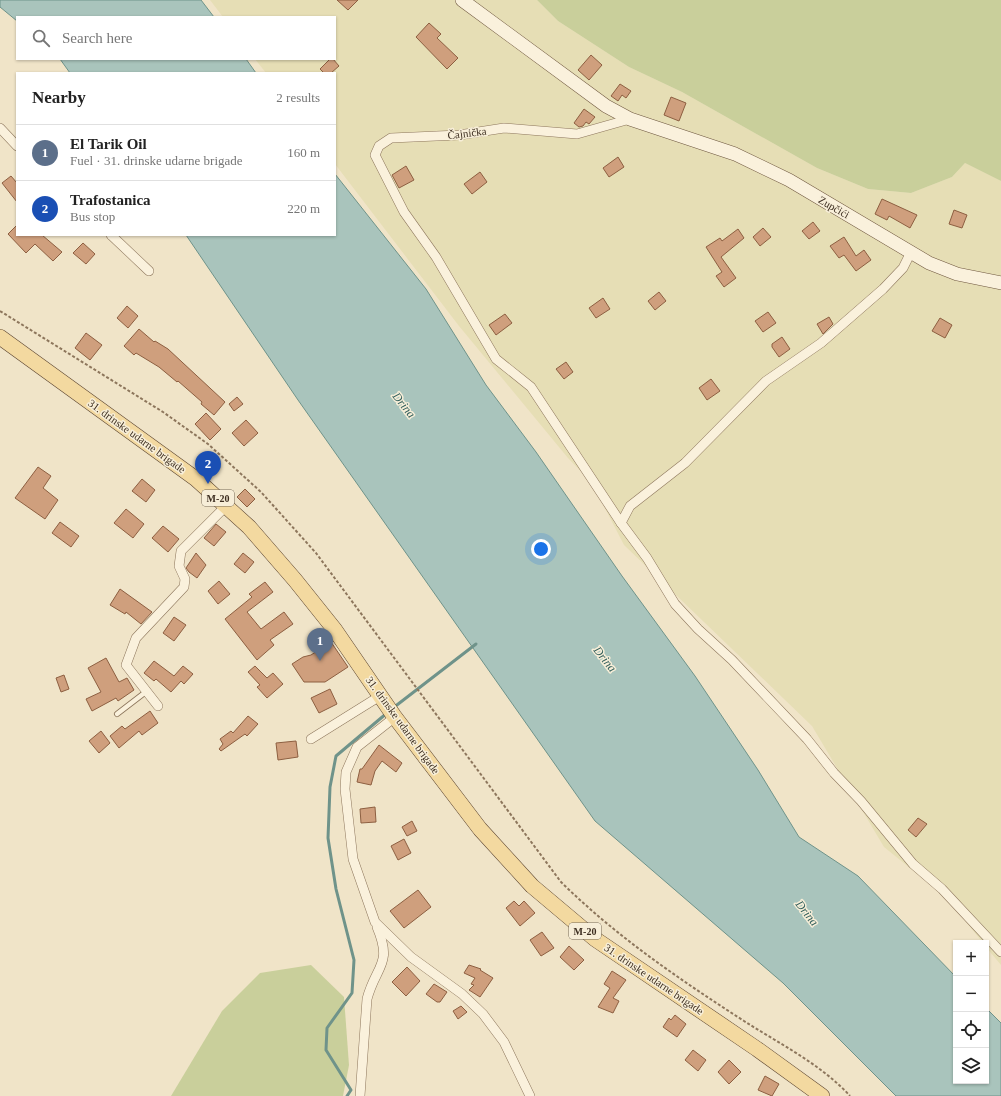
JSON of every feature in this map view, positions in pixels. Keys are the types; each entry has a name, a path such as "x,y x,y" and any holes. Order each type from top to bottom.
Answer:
{"main road":[{"path":"462,0 600,102 630,119"},
{"name":"Zupčići","path":"630,119 735,154 789,180 929,263 957,274 1001,283"},
{"name":"31. drinske udarne brigade","path":"0,337 196,479 249,527 295,580 335,630 392,714 480,829 532,886 595,939 757,1049 822,1096"}],"street":[{"name":"Čajnička","path":"621,523 531,387 496,359 436,257 404,212 375,155 379,146 391,138 459,135 504,128 577,134 630,119"},
{"path":"0,128 16,145"},
{"path":"112,236 149,271"},
{"path":"911,252 903,268 883,290 821,343 766,381 685,463 630,506 621,523 647,558 675,604 698,629 732,660 807,739 834,773 861,801 913,864 942,889 1001,952"},
{"path":"158,706 126,665 136,638 184,587 185,579 179,566 181,551 226,506"},
{"path":"311,739 380,696"},
{"path":"360,1096 367,999 385,958 383,942 353,859 345,789 346,772 357,747 392,714"},
{"path":"375,922 411,957 462,994 483,1014 504,1042 530,1096"}],"lane":[{"path":"117,714 147,691"}],"path":[{"path":"0,311 163,412 208,444 261,492 316,553 561,882 590,911 665,969 823,1072 850,1096"}],"shaded area":[{"path":"210,0 537,0 558,21 629,67 682,92 817,168 868,189 911,193 952,177 965,163 1001,181 1001,965 989,951 989,940 981,940 947,898 884,847 812,726 624,545 592,483 568,458 459,326 336,165 336,72 265,72 256,60 336,60 336,16 222,16"}],"green space":[{"path":"537,0 1001,0 1001,181 965,163 952,177 911,193 868,189 817,168 682,92 629,67 558,21"},
{"path":"311,965 344,997 349,1065 343,1096 171,1096 222,1011 260,973"}],"water":[{"path":"0,0 201,0 213,16 16,16 16,20 0,7"},
{"path":"61,60 247,60 255,72 69,72"},
{"name":"Drina","path":"336,175 426,289 486,385 536,452 622,576 695,676 758,770 799,837 858,876 953,974 953,1084 989,1084 989,1011 1001,1023 1001,1096 896,1096 783,983 595,821 298,400 187,236 336,236"}],"building":[{"path":"337,0 358,0 348,10"},
{"path":"429,23 441,34 437,38 458,58 447,69 416,37"},
{"path":"591,55 602,65 589,80 578,70"},
{"path":"329,60 334,60 339,66 332,72 323,72 320,69"},
{"path":"620,84 631,91 626,98 622,95 618,101 611,96"},
{"path":"671,97 686,103 679,121 664,115"},
{"path":"584,109 595,117 589,124 586,122 583,126 579,127 574,123"},
{"path":"618,157 624,167 609,177 603,168"},
{"path":"406,166 414,180 399,188 392,175"},
{"path":"480,172 487,182 472,194 464,184"},
{"path":"11,176 16,182 16,201 2,183"},
{"path":"882,199 917,215 910,228 889,216 887,220 875,214"},
{"path":"954,210 967,215 962,228 949,224"},
{"path":"813,222 820,231 809,239 802,231"},
{"path":"16,226 16,236 43,236 62,252 53,261 35,244 26,253 8,234"},
{"path":"763,228 771,237 760,246 753,237"},
{"path":"738,229 744,238 721,257 736,278 724,287 716,276 722,272 706,247 720,238 722,241"},
{"path":"844,237 856,256 864,250 871,260 856,271 844,255 839,258 830,246"},
{"path":"83,243 95,254 86,264 73,253"},
{"path":"659,292 666,301 655,310 648,301"},
{"path":"603,298 610,309 596,318 589,308"},
{"path":"127,306 138,316 128,328 117,318"},
{"path":"768,312 776,323 763,332 755,321"},
{"path":"505,314 512,323 496,335 489,325"},
{"path":"829,317 833,324 823,334 817,324"},
{"path":"940,318 952,325 945,338 932,331"},
{"path":"139,329 154,342 155,341 168,349 225,402 214,415 201,404 202,402 178,381 177,382 159,367 136,353 134,355 124,346"},
{"path":"86,333 102,345 90,360 75,348"},
{"path":"782,337 790,349 779,357 772,347 772,344"},
{"path":"566,362 573,372 564,379 556,369"},
{"path":"711,379 720,391 707,400 699,388"},
{"path":"237,397 243,404 234,411 229,404"},
{"path":"206,413 221,429 210,440 195,424"},
{"path":"246,420 258,433 244,446 232,433"},
{"path":"38,467 51,476 43,488 58,500 45,519 15,498"},
{"path":"142,479 155,490 146,502 132,491"},
{"path":"245,489 255,499 247,507 237,497"},
{"path":"126,509 144,524 133,538 114,523"},
{"path":"60,522 79,536 71,547 52,533"},
{"path":"216,524 226,532 214,546 204,538"},
{"path":"163,526 179,539 168,552 152,538"},
{"path":"196,553 206,565 197,578 186,568"},
{"path":"243,553 254,562 245,573 234,564"},
{"path":"219,581 230,594 218,604 208,591"},
{"path":"265,582 273,592 247,612 261,629 284,612 293,624 270,640 274,645 257,660 225,619 252,597 249,594"},
{"path":"120,589 152,612 141,624 126,612 125,614 110,605"},
{"path":"174,617 186,625 174,641 163,633"},
{"path":"331,642 348,667 325,682 304,682 292,664 303,657 311,655"},
{"path":"106,658 119,682 127,678 134,690 118,701 116,698 92,711 86,699 101,692 88,668"},
{"path":"154,661 174,676 183,666 193,674 184,684 181,681 171,692 156,679 154,681 144,673"},
{"path":"255,666 267,678 273,673 283,684 267,698 257,687 260,685 248,672"},
{"path":"64,675 69,689 61,692 56,678"},
{"path":"330,689 337,704 319,713 311,698"},
{"path":"150,711 158,723 142,735 139,731 119,748 110,736 122,726 125,729"},
{"path":"248,716 258,724 247,736 245,734 221,751 219,749 223,744 220,739 231,731 233,733"},
{"path":"101,731 110,743 99,753 89,741"},
{"path":"296,741 298,757 278,760 276,743"},
{"path":"379,745 402,763 396,772 382,761 375,771 371,785 357,782 360,769 362,769"},
{"path":"375,807 376,822 361,823 360,809"},
{"path":"918,818 927,824 916,837 908,830"},
{"path":"412,821 417,831 407,836 402,827"},
{"path":"404,839 411,853 398,860 391,846"},
{"path":"418,890 431,907 404,928 390,911"},
{"path":"514,901 519,906 524,901 535,913 520,926 506,908"},
{"path":"542,932 554,948 541,956 530,940"},
{"path":"569,946 584,960 574,970 560,957"},
{"path":"469,965 481,969 480,970 493,978 480,997 469,990 474,985 471,984 475,978 464,973"},
{"path":"407,967 420,981 406,996 392,982"},
{"path":"612,971 626,980 613,998 619,1001 613,1013 598,1007 610,988 604,984"},
{"path":"434,984 447,992 440,1002 437,1002 426,994"},
{"path":"461,1006 467,1012 458,1019 453,1011"},
{"path":"675,1015 686,1024 677,1037 663,1027 669,1018 671,1020"},
{"path":"693,1050 706,1060 698,1071 685,1060"},
{"path":"729,1060 741,1072 729,1084 718,1072"},
{"path":"765,1076 779,1084 772,1096 758,1090"}],"waterway":[{"path":"393,708 476,644"},
{"path":"347,1096 351,1090 326,1050 327,1028 352,993 354,960 336,889 328,838 330,787 336,756 387,713"}],"place":[{"name":"Trafostanica","path":"208,484"},
{"name":"El Tarik Oil","path":"320,661"}]}
